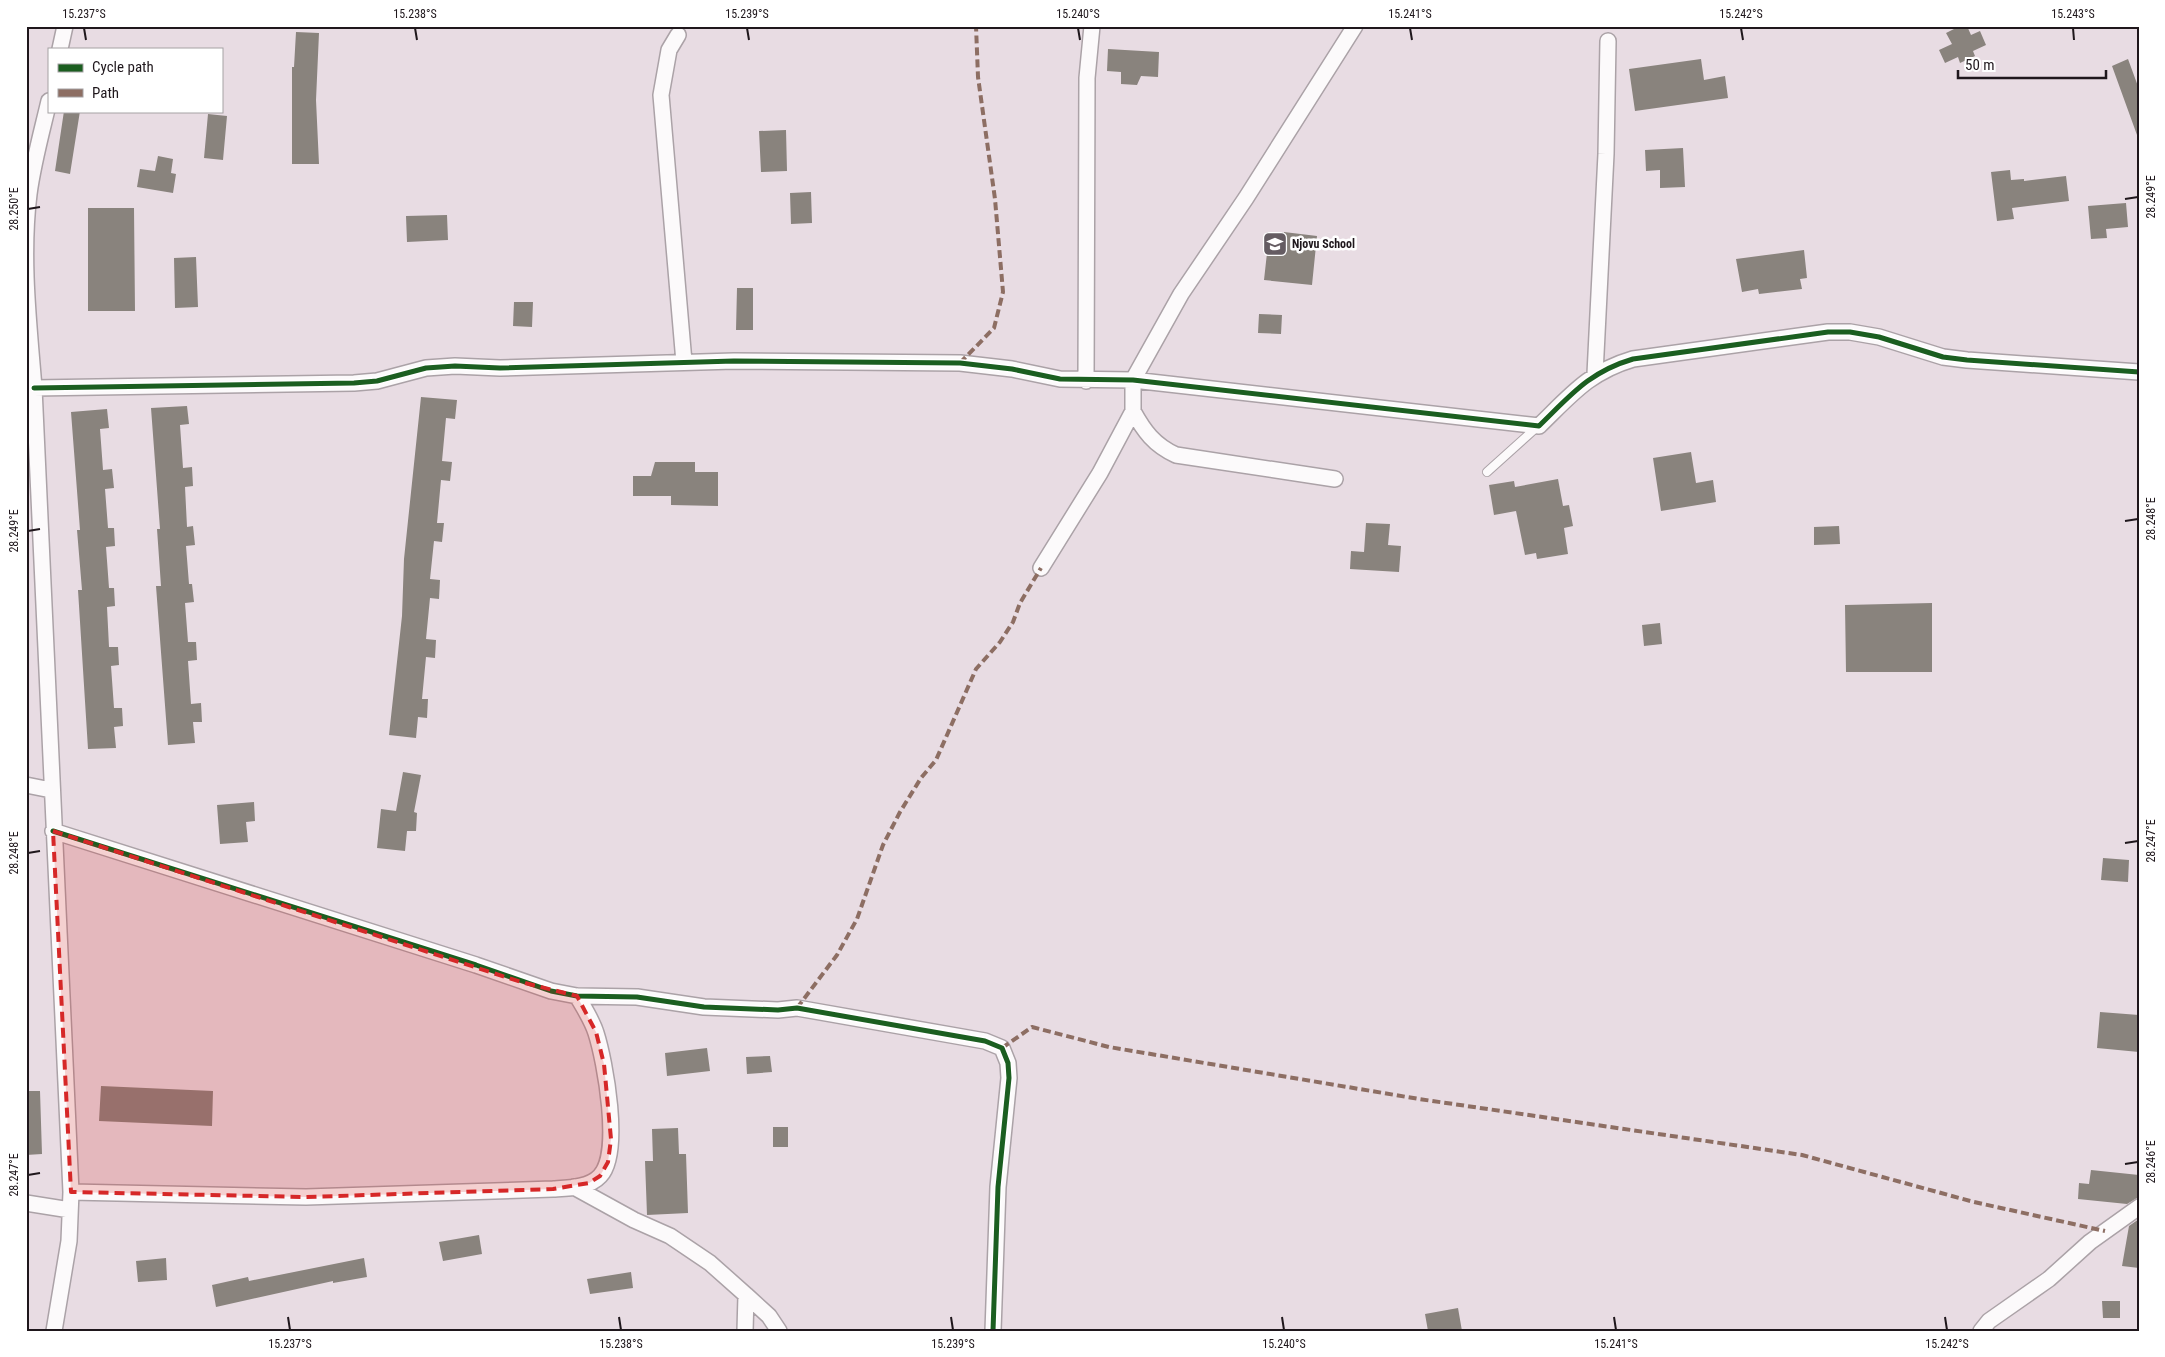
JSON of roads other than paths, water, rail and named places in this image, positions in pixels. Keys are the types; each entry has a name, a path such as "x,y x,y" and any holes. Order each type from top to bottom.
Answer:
{"street":[{"path":"60,48 65,26"},
{"path":"1086,381 1087,78 1092,26"},
{"path":"1042,568 1100,473 1132,411 1133,380 1181,294 1246,198 1355,26"},
{"path":"682,31 669,50 661,95 684,362"},
{"path":"1595,374 1606,154 1608,41"},
{"path":"48,105 29,194 26,247 71,1192 69,1241 54,1331"},
{"path":"34,388 354,383 377,381 426,368 455,366 500,368 588,367 684,362 960,363 995,366 1060,379 1086,381 1133,380 1539,426 1595,374 1610,365 1633,359 1828,332 1850,332 1879,337 1943,356 1967,360 2139,372"},
{"path":"1132,411 1151,439 1161,448 1176,454 1335,479"},
{"path":"26,785 51,790"},
{"path":"53,832 476,965 528,984 578,996 637,998 704,1008 778,1010 797,1008 985,1041 1002,1048 1008,1063 1009,1078 998,1188 993,1331"},
{"path":"71,1192 306,1197 574,1187 589,1183 600,1176 608,1162 611,1139 604,1064 596,1032 578,996"},
{"path":"574,1187 634,1220 670,1236 710,1263 769,1316 779,1331"},
{"path":"26,1203 70,1210"},
{"path":"1981,1331 1989,1321 2049,1279 2090,1242 2139,1207"},
{"path":"745,1331 746,1295"}],"lane":[{"path":"1487,472 1539,426"}],"place":[{"name":"Njovu School","path":"1275,244"}]}
